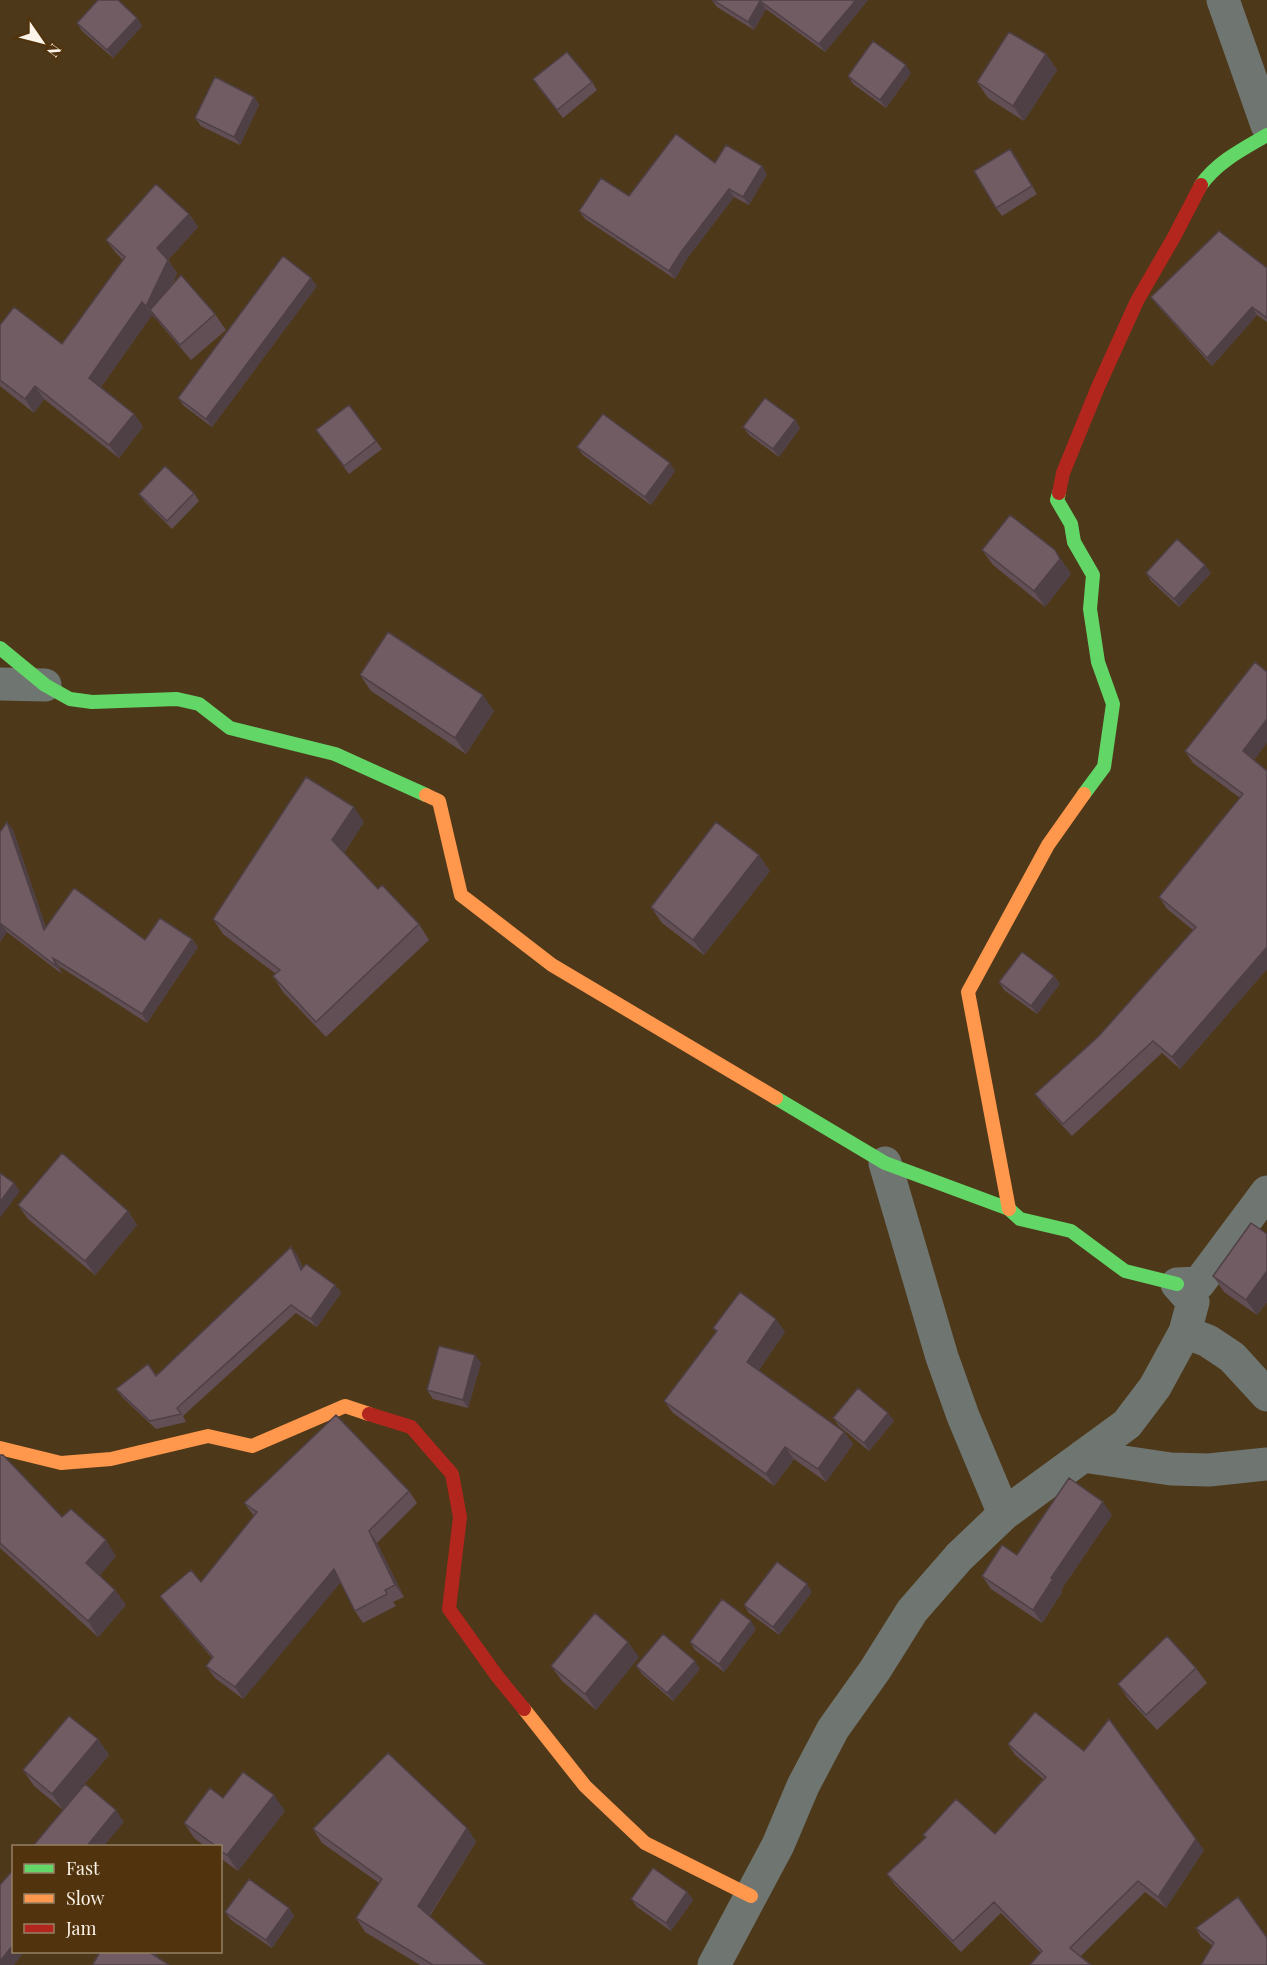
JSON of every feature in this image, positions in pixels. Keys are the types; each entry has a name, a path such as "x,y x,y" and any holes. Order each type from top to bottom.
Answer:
{"street":[{"path":"1223,0 1267,125"},
{"path":"1009,1209 968,992 1048,845 1104,767 1113,704 1098,662 1090,609 1093,575 1074,542 1071,524 1057,500 1059,491 1074,444 1137,301 1174,237 1197,190 1210,172 1242,149 1267,135"},
{"path":"0,648 45,685 70,699 92,702 177,699 199,704 230,728 335,754 439,801 461,895 552,965 885,1163 1009,1209 1020,1219 1071,1231 1125,1271 1177,1284 1199,1283 1267,1192"},
{"path":"0,684 45,685"},
{"path":"885,1163 942,1357 963,1416 1004,1514"},
{"path":"714,1965 778,1845 803,1786 833,1729 875,1670 912,1611 959,1557 1004,1514 1128,1424 1155,1387 1185,1332 1193,1302 1177,1284"},
{"path":"1185,1332 1208,1341 1232,1357 1267,1395"},
{"path":"0,1448 61,1463 111,1459 208,1436 252,1446 345,1406 411,1427 452,1474 460,1517 449,1609 585,1786 630,1830 645,1843 751,1896"},
{"path":"1083,1456 1171,1469 1209,1470 1267,1464"}],"building":[{"path":"98,0 118,0 137,18 107,50 77,23"},
{"path":"713,0 856,0 819,44 760,1 748,22"},
{"path":"1009,32 1046,54 1013,106 977,82"},
{"path":"873,41 906,65 880,100 848,76"},
{"path":"567,52 592,82 557,110 533,79"},
{"path":"215,77 254,97 234,137 195,118"},
{"path":"676,134 715,163 726,145 762,166 743,197 729,189 669,271 579,211 601,178 629,196"},
{"path":"1010,149 1032,186 996,208 974,171"},
{"path":"156,184 189,214 157,248 168,260 146,306 142,302 89,378 134,414 109,445 35,386 25,399 0,380 0,325 14,307 62,344 125,257 106,240"},
{"path":"1219,231 1267,268 1267,318 1252,307 1207,358 1151,297"},
{"path":"283,256 311,278 206,419 178,398"},
{"path":"181,275 215,314 180,345 150,310"},
{"path":"765,398 795,420 773,449 743,427"},
{"path":"349,405 376,441 344,466 316,430"},
{"path":"603,414 670,463 645,497 577,447"},
{"path":"165,466 194,493 167,521 139,494"},
{"path":"1010,515 1055,550 1060,559 1034,591 982,550"},
{"path":"1177,539 1205,565 1174,599 1146,573"},
{"path":"388,632 483,695 455,738 360,675"},
{"path":"1255,662 1267,672 1267,719 1243,751 1267,771 1267,947 1172,1057 1153,1041 1063,1124 1035,1094 1098,1037 1196,927 1159,897 1243,794 1185,751"},
{"path":"306,777 354,807 332,840 378,889 382,885 419,924 316,1022 273,976 280,970 213,919"},
{"path":"7,822 44,930 74,888 145,940 160,918 192,939 142,1014 53,958 56,966 1,924 0,926 0,832"},
{"path":"716,822 759,855 693,940 651,907"},
{"path":"1022,952 1054,976 1031,1006 999,982"},
{"path":"62,1153 128,1211 85,1261 18,1205"},
{"path":"0,1173 14,1183 0,1202"},
{"path":"1251,1223 1267,1234 1267,1271 1246,1300 1213,1276"},
{"path":"291,1247 301,1270 306,1264 335,1285 311,1319 291,1305 177,1408 181,1414 150,1421 116,1389 148,1364 156,1376"},
{"path":"740,1292 776,1319 747,1362 844,1432 818,1469 785,1447 766,1474 664,1401 717,1331 713,1328"},
{"path":"439,1346 475,1355 463,1400 427,1390"},
{"path":"858,1388 888,1413 864,1443 833,1418"},
{"path":"336,1415 409,1491 369,1531 395,1585 385,1590 387,1594 355,1611 334,1569 235,1687 206,1666 213,1657 160,1596 191,1570 201,1582 257,1512 244,1503"},
{"path":"0,1455 3,1455 62,1517 71,1509 106,1540 86,1563 115,1590 88,1621 0,1543"},
{"path":"1069,1478 1103,1502 1051,1578 1053,1579 1033,1610 982,1576 1002,1545 1017,1555"},
{"path":"777,1562 807,1584 773,1627 744,1605"},
{"path":"722,1599 751,1621 719,1664 690,1642"},
{"path":"595,1613 628,1642 585,1694 551,1666"},
{"path":"663,1634 695,1661 667,1693 636,1666"},
{"path":"1167,1636 1196,1668 1146,1715 1118,1684"},
{"path":"1035,1712 1084,1751 1109,1719 1196,1839 1158,1897 1138,1881 1070,1948 1091,1965 1030,1965 1042,1951 994,1902 953,1941 887,1874 926,1837 923,1835 956,1799 995,1834 1046,1777 1008,1744"},
{"path":"69,1716 98,1739 52,1794 23,1770"},
{"path":"388,1753 467,1828 418,1906 486,1965 433,1965 356,1918 382,1879 313,1829"},
{"path":"243,1772 274,1795 227,1855 222,1851 222,1845 215,1845 184,1823 210,1788 223,1798"},
{"path":"85,1784 116,1810 88,1845 34,1845"},
{"path":"653,1868 687,1892 666,1923 631,1899"},
{"path":"12,1871 12,1946 0,1961 0,1885"},
{"path":"249,1879 289,1908 266,1940 225,1912"},
{"path":"1238,1897 1267,1938 1267,1965 1201,1965 1214,1943 1196,1928"},
{"path":"99,1953 151,1953 169,1965 95,1965 93,1964"}],"traffic: fast":[{"path":"1201,185 1215,169 1267,135"},
{"path":"1059,493 1057,500 1071,524 1074,542 1093,575 1090,609 1098,662 1113,704 1104,767 1084,794"},
{"path":"0,648 45,685 70,699 92,702 177,699 199,704 230,728 335,754 426,795"},
{"path":"776,1098 885,1163 1009,1209 1020,1219 1071,1231 1125,1271 1177,1284"}],"traffic: slow":[{"path":"1009,1209 968,992 1048,845 1084,794"},
{"path":"426,795 439,801 461,895 552,965 776,1098"},
{"path":"0,1448 61,1463 111,1459 208,1436 252,1446 345,1406 369,1414"},
{"path":"524,1709 585,1786 645,1843 751,1896"}],"traffic: jam":[{"path":"1059,493 1063,473 1098,387 1137,301 1201,185"},
{"path":"369,1414 411,1427 452,1474 460,1517 449,1609 497,1676 524,1709"}]}
